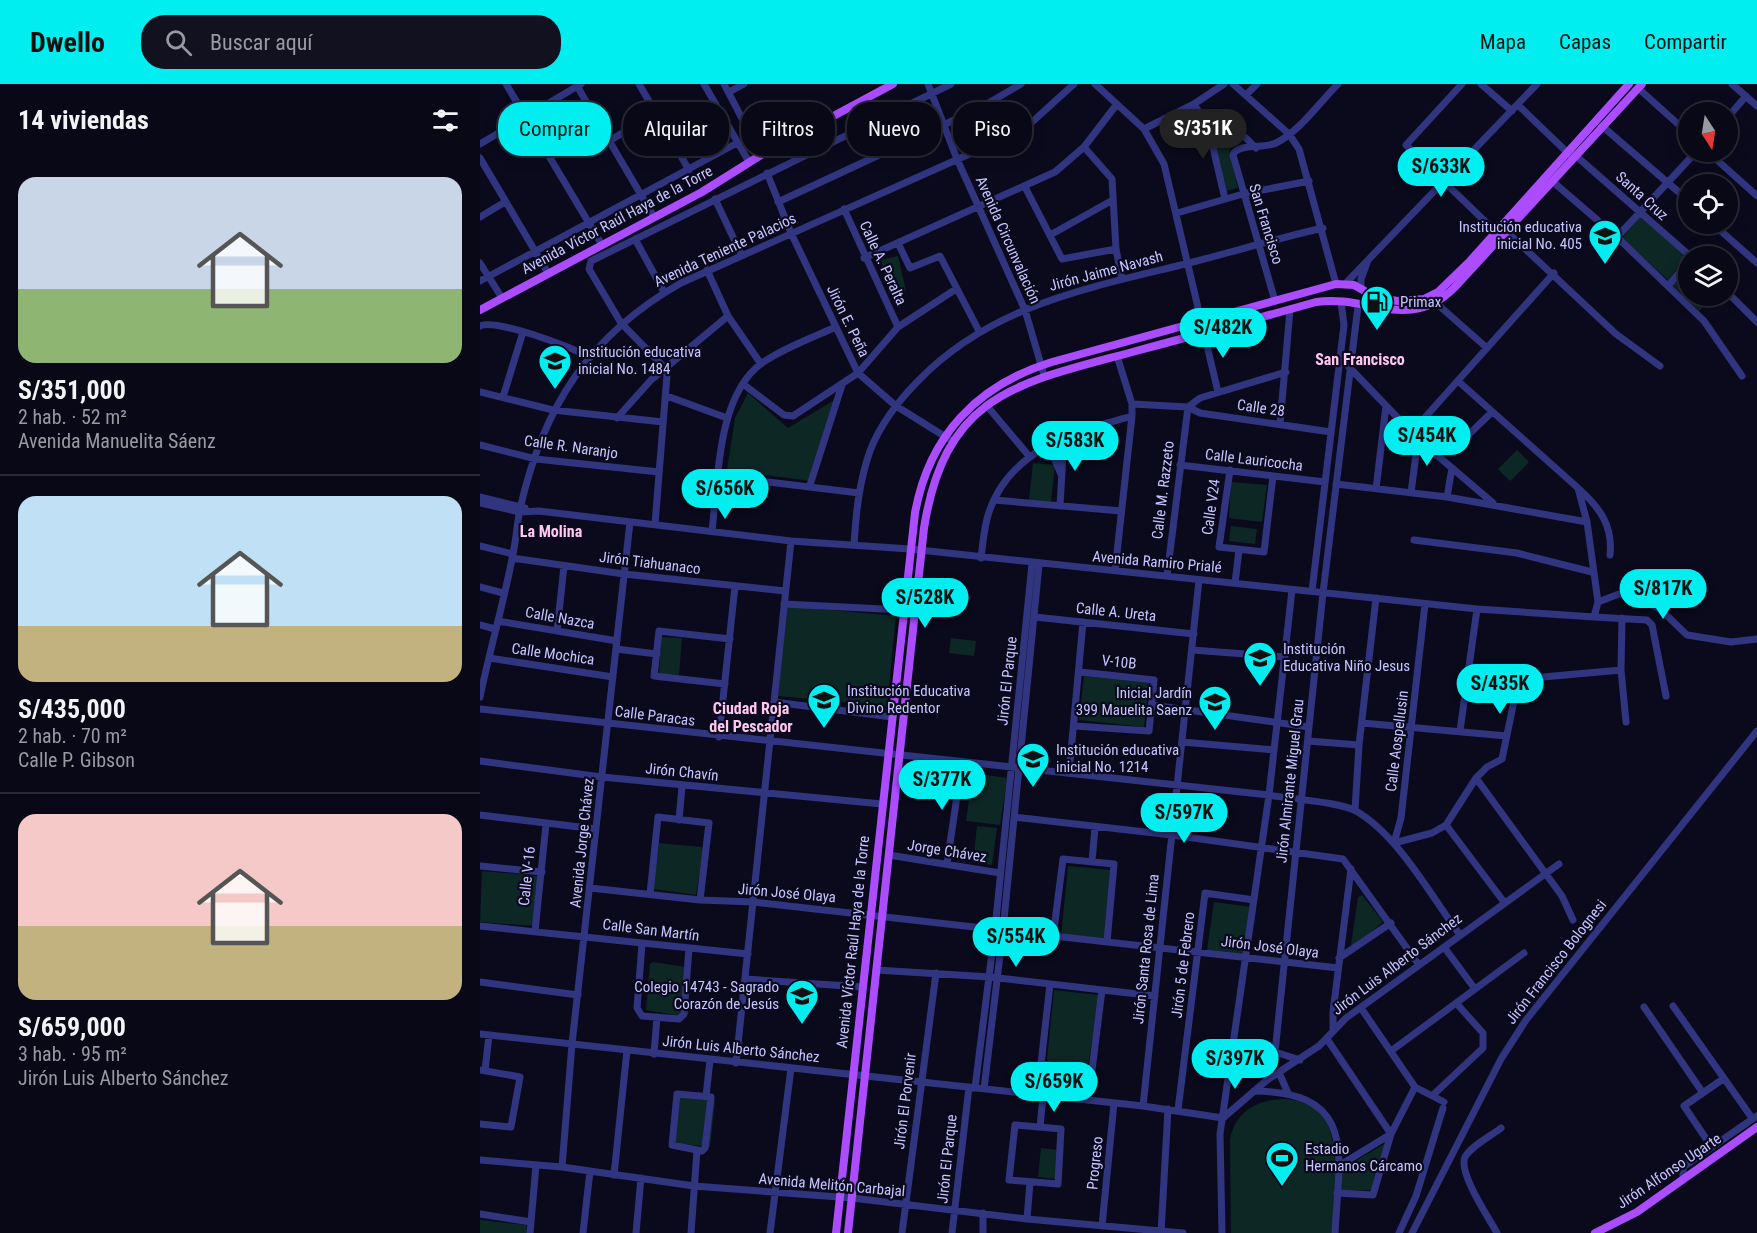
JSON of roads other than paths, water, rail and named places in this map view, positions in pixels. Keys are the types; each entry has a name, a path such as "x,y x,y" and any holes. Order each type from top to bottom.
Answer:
{"main road":[{"name":"Avenida Víctor Raúl Haya de la Torre","path":"835,115 893,84"},
{"name":"Avenida Víctor Raúl Haya de la Torre","path":"848,1233 921,550 934,478 949,440 987,406 1018,386 1044,375 1323,301 1401,311 1420,309 1436,303 1454,288 1552,181 1629,84"},
{"name":"Avenida Víctor Raúl Haya de la Torre","path":"836,1233 910,549 922,482 949,440 985,393 1010,378 1041,366 1201,320 1341,284 1361,287 1385,299 1415,301 1431,296 1470,261 1495,231 1640,86"},
{"name":"Avenida Víctor Raúl Haya de la Torre","path":"480,310 654,217 759,156"},
{"path":"1341,284 1341,302"},
{"path":"1358,306 1363,298 1361,287"},
{"name":"Jirón Alfonso Ugarte","path":"1597,1232 1637,1212 1757,1127"}],"street":[{"path":"507,84 517,102"},
{"path":"639,84 650,102"},
{"path":"704,84 749,162"},
{"path":"724,84 741,116"},
{"path":"729,92 744,84"},
{"name":"Avenida Circunvalación","path":"928,84 957,159 1025,310 1044,375"},
{"path":"655,524 667,396 665,368 621,323 589,269 591,261 951,84"},
{"path":"778,202 980,108 1021,84"},
{"name":"Avenida Teniente Palacios","path":"480,697 485,662 498,621 522,509 536,459 553,410 588,357 621,323 664,292 741,254 1022,129 1074,84"},
{"path":"1095,84 1144,129 1164,164 1218,392"},
{"path":"1101,90 1109,84"},
{"path":"1144,129 1194,104 1224,84"},
{"path":"1233,84 1289,134 1299,149 1341,284 1444,183 1537,84"},
{"path":"1246,95 1257,84"},
{"path":"1194,104 1205,120 1218,128 1236,131 1256,148 1275,143 1289,134 1338,84"},
{"path":"1462,84 1406,145 1495,231"},
{"path":"1481,84 1512,111"},
{"path":"1732,84 1757,106"},
{"path":"550,102 579,85 588,102"},
{"path":"1640,86 1678,123"},
{"path":"1738,105 1746,96"},
{"path":"864,258 1055,172 1084,147 1117,104"},
{"name":"Santa Cruz","path":"1518,105 1571,155 1678,246"},
{"path":"1602,126 1678,191"},
{"path":"1218,128 1211,139 1211,144 1225,199"},
{"path":"480,144 498,133"},
{"path":"480,281 737,143"},
{"path":"611,144 654,217"},
{"path":"1084,147 1110,175 1116,249 1122,279"},
{"name":"San Francisco","path":"1256,148 1239,148 1233,155 1275,301"},
{"path":"549,156 602,244"},
{"path":"681,156 689,170"},
{"path":"480,158 548,273"},
{"path":"1617,237 1686,162"},
{"path":"1719,162 1757,196"},
{"name":"Jirón E. Peña","path":"768,173 791,233 858,373 897,406 949,440"},
{"path":"1177,213 1243,194 1309,181"},
{"path":"1552,181 1617,237 1704,321 1742,376"},
{"path":"1750,189 1757,182"},
{"path":"1025,187 1052,234 1062,259 1116,249"},
{"path":"715,199 741,254"},
{"path":"1052,234 1111,201"},
{"path":"480,217 505,202"},
{"name":"Calle A. Peralta","path":"844,209 864,258 898,327"},
{"name":"Jirón Jaime Navash","path":"854,545 859,493 871,450 884,423 937,361 979,331 1025,310 1122,279 1323,228"},
{"path":"1506,231 1554,273 1616,334 1660,366"},
{"path":"1725,234 1756,261"},
{"path":"635,239 664,292"},
{"path":"898,243 910,268 940,256 979,331"},
{"path":"1361,287 1361,279 1370,258"},
{"path":"480,263 502,298"},
{"path":"707,270 728,316 761,364"},
{"path":"1412,432 1554,273"},
{"path":"1668,286 1678,274"},
{"path":"743,384 789,417 842,386 858,373 898,327 923,308 956,289"},
{"path":"1312,591 1344,325 1341,302"},
{"path":"1436,303 1487,348"},
{"path":"1738,303 1757,322"},
{"name":"Jirón Almirante Miguel Grau","path":"1267,1080 1275,1052 1323,593 1358,306"},
{"path":"1280,424 1290,310"},
{"path":"617,418 636,394 728,316"},
{"path":"480,326 492,324 523,332 588,357"},
{"path":"712,531 727,418 743,384 761,364 836,327"},
{"path":"503,397 523,332"},
{"path":"1114,571 1132,416 1132,404 1117,356"},
{"path":"1349,367 1418,439 1495,504"},
{"path":"1188,407 1200,398 1286,372"},
{"path":"1458,381 1594,504 1605,520 1610,537 1610,555"},
{"path":"810,485 842,386"},
{"path":"480,392 553,410 663,422"},
{"path":"667,396 727,418"},
{"name":"Calle 28","path":"1132,404 1188,407 1200,412 1331,432"},
{"path":"987,406 1029,456"},
{"path":"1376,489 1386,406"},
{"name":"Calle M. Razzeto","path":"1167,576 1188,407"},
{"path":"1463,440 1492,412"},
{"path":"981,558 986,520 994,500 1010,475 1029,456 1065,436 1132,416"},
{"path":"1060,506 1065,436"},
{"path":"1411,493 1418,439"},
{"path":"1048,444 1062,476"},
{"name":"Calle R. Naranjo","path":"480,445 536,459 659,471"},
{"name":"Calle Lauricocha","path":"1180,465 1325,482"},
{"path":"1447,497 1452,468"},
{"name":"Calle V24","path":"1230,470 1220,547 1239,550"},
{"path":"719,476 810,485 859,493"},
{"path":"1235,583 1239,550 1264,552 1273,476"},
{"path":"1336,484 1495,504 1587,522"},
{"path":"1578,488 1587,522 1592,572 1598,602 1594,617"},
{"name":"Avenida Ramiro Prialé","path":"480,497 522,509"},
{"path":"994,500 1121,511"},
{"name":"Avenida Ramiro Prialé","path":"480,502 791,541 921,550 1477,609 1647,620 1652,625 1666,696"},
{"name":"Avenida Jorge Chávez","path":"562,1167 572,1044 586,935 630,522"},
{"path":"1414,540 1517,553 1592,572"},
{"path":"736,1064 791,541"},
{"name":"Jirón Tiahuanaco","path":"480,546 513,556 564,566 785,591"},
{"name":"Jirón El Parque","path":"952,1233 990,977 1000,873 1035,617 1036,564"},
{"name":"Jirón El Parque","path":"984,1089 1004,930 1014,817 1014,767 1036,564"},
{"path":"557,631 564,566"},
{"name":"Jirón Santa Rosa de Lima","path":"1143,1106 1199,580"},
{"path":"480,586 503,592"},
{"path":"719,737 735,586"},
{"path":"1222,1233 1220,1134 1269,795 1292,590"},
{"path":"1598,602 1619,594 1636,597 1660,609 1687,635 1731,642 1757,639"},
{"path":"1376,598 1359,744 1355,810 1394,843 1460,935"},
{"path":"784,604 903,610"},
{"name":"Calle Aospellusin","path":"1394,843 1401,818 1413,728 1425,604"},
{"path":"1460,731 1477,609"},
{"name":"Calle A. Ureta","path":"1035,617 1194,634"},
{"path":"1622,618 1621,670 1626,722"},
{"name":"Calle Nazca","path":"498,621 557,631 657,654"},
{"path":"1069,773 1083,622"},
{"path":"480,625 495,629"},
{"path":"725,684 654,676 659,631 730,639"},
{"path":"1192,650 1285,657"},
{"name":"Calle Mochica","path":"485,662 613,677"},
{"path":"1543,677 1621,670"},
{"name":"V-10B","path":"1080,672 1154,680 1152,705"},
{"path":"1394,843 1432,833 1446,825 1476,778 1487,767 1502,759 1520,677"},
{"path":"774,702 892,717"},
{"path":"1075,726 1149,732 1152,705 1309,727"},
{"name":"Calle Paracas","path":"480,709 770,743 898,754 1269,795 1355,810"},
{"path":"1362,723 1507,736"},
{"name":"Jirón Francisco Bolognesi","path":"1412,1233 1501,1059 1526,1020 1757,731"},
{"path":"1308,741 1359,744"},
{"path":"1182,742 1274,750"},
{"name":"Jirón Chavín","path":"480,761 682,786 882,804"},
{"path":"947,864 962,762"},
{"path":"1476,778 1562,896 1573,920"},
{"path":"679,820 682,786"},
{"path":"480,815 596,829"},
{"path":"650,894 658,817 709,823 700,900"},
{"path":"1014,817 1172,835 1342,859 1352,869 1419,965"},
{"name":"Calle V-16","path":"535,931 546,824"},
{"path":"1446,825 1504,902"},
{"path":"1092,861 1095,828"},
{"name":"Jorge Chávez","path":"889,855 1000,873"},
{"path":"1053,937 1063,859 1092,861 1114,864 1107,942"},
{"name":"Jirón Luis Alberto Sánchez","path":"480,1034 736,1064 864,1075 1143,1106 1223,1118 1267,1080 1280,1075 1327,1040 1333,1029 1559,864"},
{"path":"480,866 542,873"},
{"path":"1333,1029 1338,968 1352,869"},
{"name":"Jirón José Olaya","path":"590,888 700,900 753,902 1338,968"},
{"name":"Jirón 5 de Febrero","path":"1178,1110 1205,893 1254,900"},
{"path":"1340,958 1391,923"},
{"name":"Calle San Martín","path":"480,926 586,935 642,944 748,954"},
{"path":"642,944 637,1008 642,1016 679,1019 684,1014 689,948"},
{"path":"1444,947 1475,989"},
{"path":"1391,1051 1524,953"},
{"path":"876,970 990,977 1155,996"},
{"name":"Jirón El Porvenir","path":"902,1233 936,973"},
{"path":"745,979 862,987"},
{"path":"480,982 578,995"},
{"path":"1050,984 1041,1064 1065,1068 1092,1070 1102,990"},
{"path":"1433,1095 1483,1048 1483,1033 1457,1004"},
{"path":"1673,1006 1723,1079 1754,1117 1683,1167 1683,1180"},
{"path":"1644,1007 1703,1094"},
{"path":"1361,1008 1415,1087 1433,1095 1443,1105 1416,1196 1399,1233"},
{"path":"654,1054 657,1017"},
{"path":"480,1124 512,1127 520,1077 483,1070 489,1035"},
{"path":"1327,1040 1391,1134"},
{"path":"614,1175 627,1050"},
{"path":"1275,1052 1300,1060"},
{"path":"706,1096 710,1060"},
{"path":"770,1233 791,1068"},
{"path":"1063,1098 1065,1068"},
{"path":"1280,1075 1288,1093"},
{"path":"1711,1146 1684,1106 1723,1079"},
{"path":"1337,1193 1373,1195 1391,1134 1415,1087"},
{"path":"1254,1091 1288,1093 1303,1097 1321,1107 1331,1121 1338,1138 1335,1233"},
{"path":"676,1095 706,1096 711,1099 705,1148 698,1150 672,1145 676,1095"},
{"path":"1040,1127 1043,1096"},
{"name":"Progreso","path":"1102,1226 1114,1103"},
{"path":"1161,1232 1168,1109"},
{"path":"1015,1125 1040,1127 1061,1129 1058,1184 1009,1180 1015,1125"},
{"path":"1497,1233 1468,1181 1464,1164 1467,1154 1501,1128"},
{"path":"1337,1167 1391,1134"},
{"path":"691,1233 698,1150"},
{"name":"Avenida Melitón Carbajal","path":"480,1160 562,1167 694,1186 852,1198 1183,1233"},
{"path":"530,1233 536,1165"},
{"path":"582,1233 590,1171"},
{"path":"636,1233 641,1179"},
{"path":"1027,1218 1030,1182"},
{"path":"983,1213 983,1233"},
{"path":"480,1214 531,1222"}],"place":[{"name":"Institución educativa inicial No. 405","path":"1605,265"},
{"name":"Primax","path":"1377,331"},
{"name":"Institución educativa inicial No. 1484","path":"555,390"},
{"name":"Institución Educativa Niño Jesus","path":"1260,687"},
{"name":"Institución Educativa Divino Redentor","path":"824,729"},
{"name":"Inicial Jardín 399 Mauelita Saenz","path":"1215,731"},
{"name":"Institución educativa inicial No. 1214","path":"1033,788"},
{"name":"Colegio 14743 - Sagrado Corazón de Jesús","path":"802,1025"},
{"name":"Estadio Hermanos Cárcamo","path":"1282,1187"}],"district":[{"name":"San Francisco","path":"1360,359"},
{"name":"La Molina","path":"551,531"},
{"name":"Ciudad Roja del Pescador","path":"751,717"}]}
